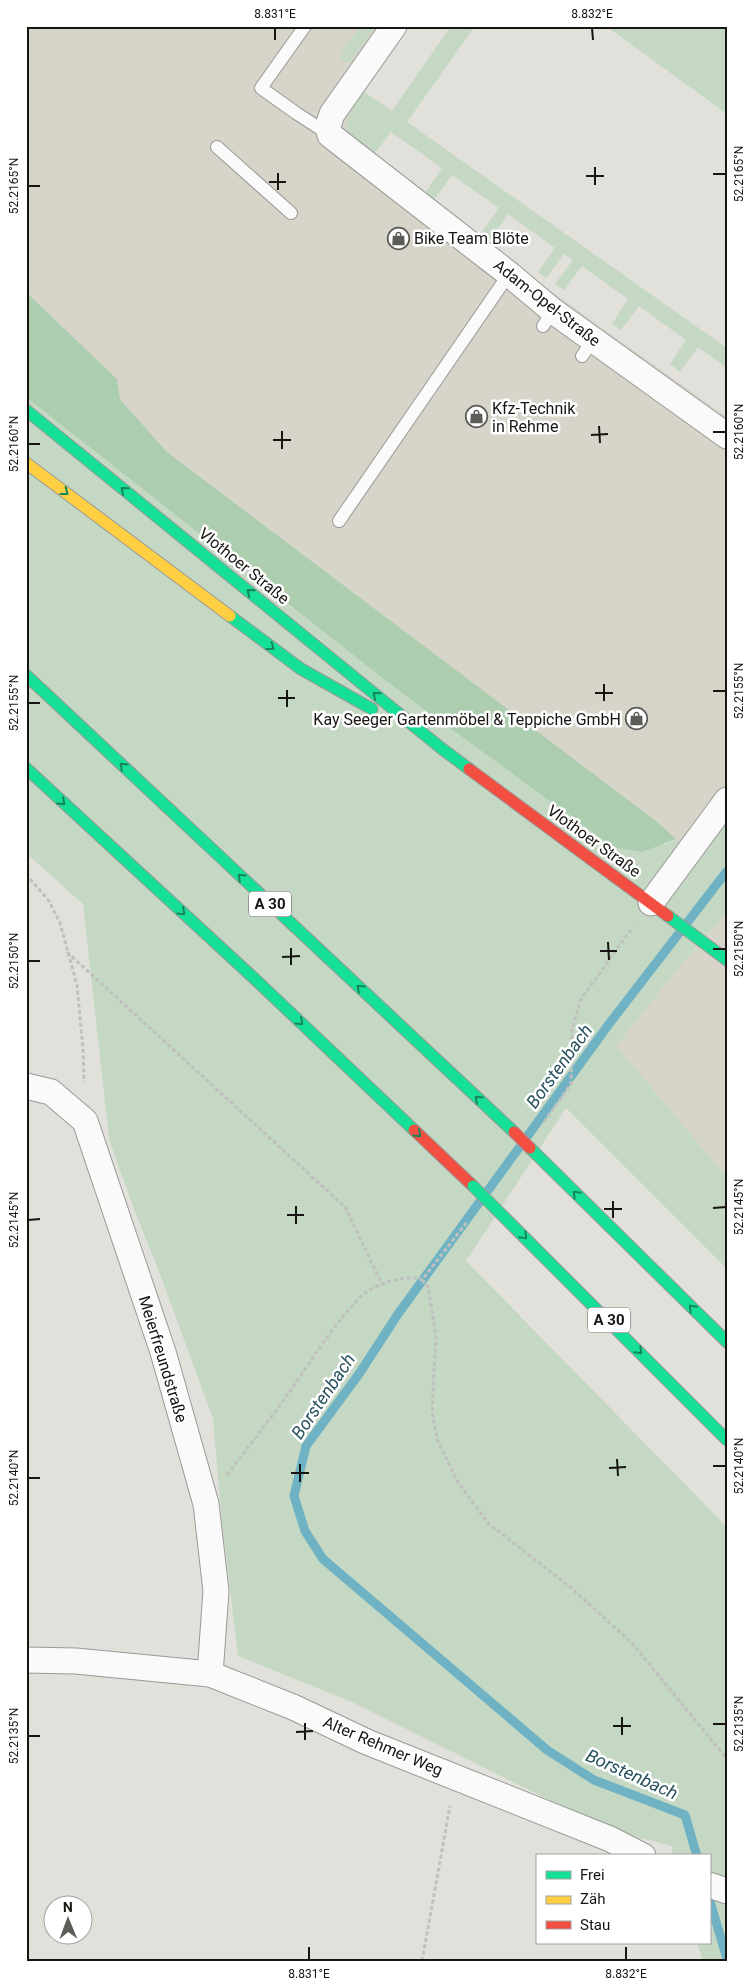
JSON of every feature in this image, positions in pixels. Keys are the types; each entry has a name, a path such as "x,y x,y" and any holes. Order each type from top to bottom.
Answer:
{"main road":[{"name":"Vlothoer Straße","path":"26,410 441,748 727,960"},
{"name":"Vlothoer Straße","path":"26,463 301,668 441,748"},
{"name":"A 30","path":"26,675 514,1132 727,1342"},
{"name":"A 30","path":"26,768 258,982 473,1186 727,1440"}],"street":[{"path":"330,135 328,126 332,114 394,26"},
{"name":"Adam-Opel-Straße","path":"330,135 509,274 548,319 588,348 727,436"},
{"path":"650,903 727,800"},
{"path":"26,1086 51,1092 85,1121"},
{"name":"Meierfreundstraße","path":"85,1121 163,1352 206,1504 216,1591 210,1674"},
{"name":"Alter Rehmer Weg","path":"26,1660 76,1660 210,1674 293,1707 376,1745 610,1839 638,1854"},
{"path":"710,1885 727,1891"}],"lane":[{"path":"305,26 262,88 330,135"},
{"path":"217,146 291,213"},
{"path":"339,521 509,274"}],"path":[{"path":"26,874 49,901 60,923 76,985 83,1048 85,1121"},
{"path":"573,1052 572,1029 581,999 650,903"},
{"path":"67,952 345,1207 382,1284"},
{"path":"206,1504 333,1329 366,1292 382,1284 417,1277"},
{"path":"422,1280 428,1286 436,1336 432,1411 437,1439 456,1481 489,1524 570,1586 632,1642 727,1759"},
{"path":"422,1961 448,1818"}],"shaded area":[{"path":"26,26 360,26 341,52 343,62 350,62 376,26 409,26 350,114 369,161 727,417 727,813 696,854 662,828 656,821 167,452 120,399 117,379 26,292"},
{"path":"727,912 727,1177 616,1046 681,965"}],"green space":[{"path":"360,26 376,26 350,62 343,62 341,52"},
{"path":"451,26 475,26 407,122 727,348 727,368 698,347 680,372 670,364 686,340 639,306 621,330 612,324 628,299 582,266 564,290 555,284 573,260 564,254 546,278 538,272 555,248 508,214 490,239 481,233 499,208 452,175 434,200 425,193 442,168 391,132 369,161 353,147 348,137 347,123 355,103 363,91 392,111"},
{"path":"606,26 727,26 727,114"},
{"path":"26,292 117,379 120,399 167,452 656,821 676,839 642,852 613,847 390,684 26,397"},
{"path":"26,397 390,684 664,845 676,839 696,854 727,813 727,912 681,965 616,1046 727,1177 727,1269 566,1108 466,1261 727,1527 727,1961 703,1961 697,1944 710,1944 710,1854 672,1854 672,1846 610,1830 354,1703 238,1656 222,1522 213,1419 109,1139 83,904 26,853"}],"waterway":[{"name":"Borstenbach","path":"696,1854 685,1815 594,1780 547,1750 323,1559 305,1531 294,1496 306,1446 359,1374 398,1314 609,1024 727,871"},
{"name":"Borstenbach","path":"710,1901 727,1959"}],"traffic: fast":[{"path":"26,410 469,769"},
{"path":"230,616 301,669 372,709"},
{"path":"26,675 514,1132"},
{"path":"26,768 258,982 414,1130"},
{"path":"668,916 727,960"},
{"path":"530,1148 727,1342"},
{"path":"473,1186 489,1202"},
{"path":"489,1202 727,1440"}],"traffic: slow":[{"path":"26,463 230,616"}],"traffic: jam":[{"path":"469,769 668,916"},
{"path":"414,1130 473,1186"},
{"path":"514,1132 530,1148"}],"place":[{"name":"Bike Team Blöte","path":"398,238"},
{"name":"Kfz-Technik in Rehme","path":"476,417"},
{"name":"Kay Seeger Gartenmöbel & Teppiche GmbH","path":"637,719"}]}
